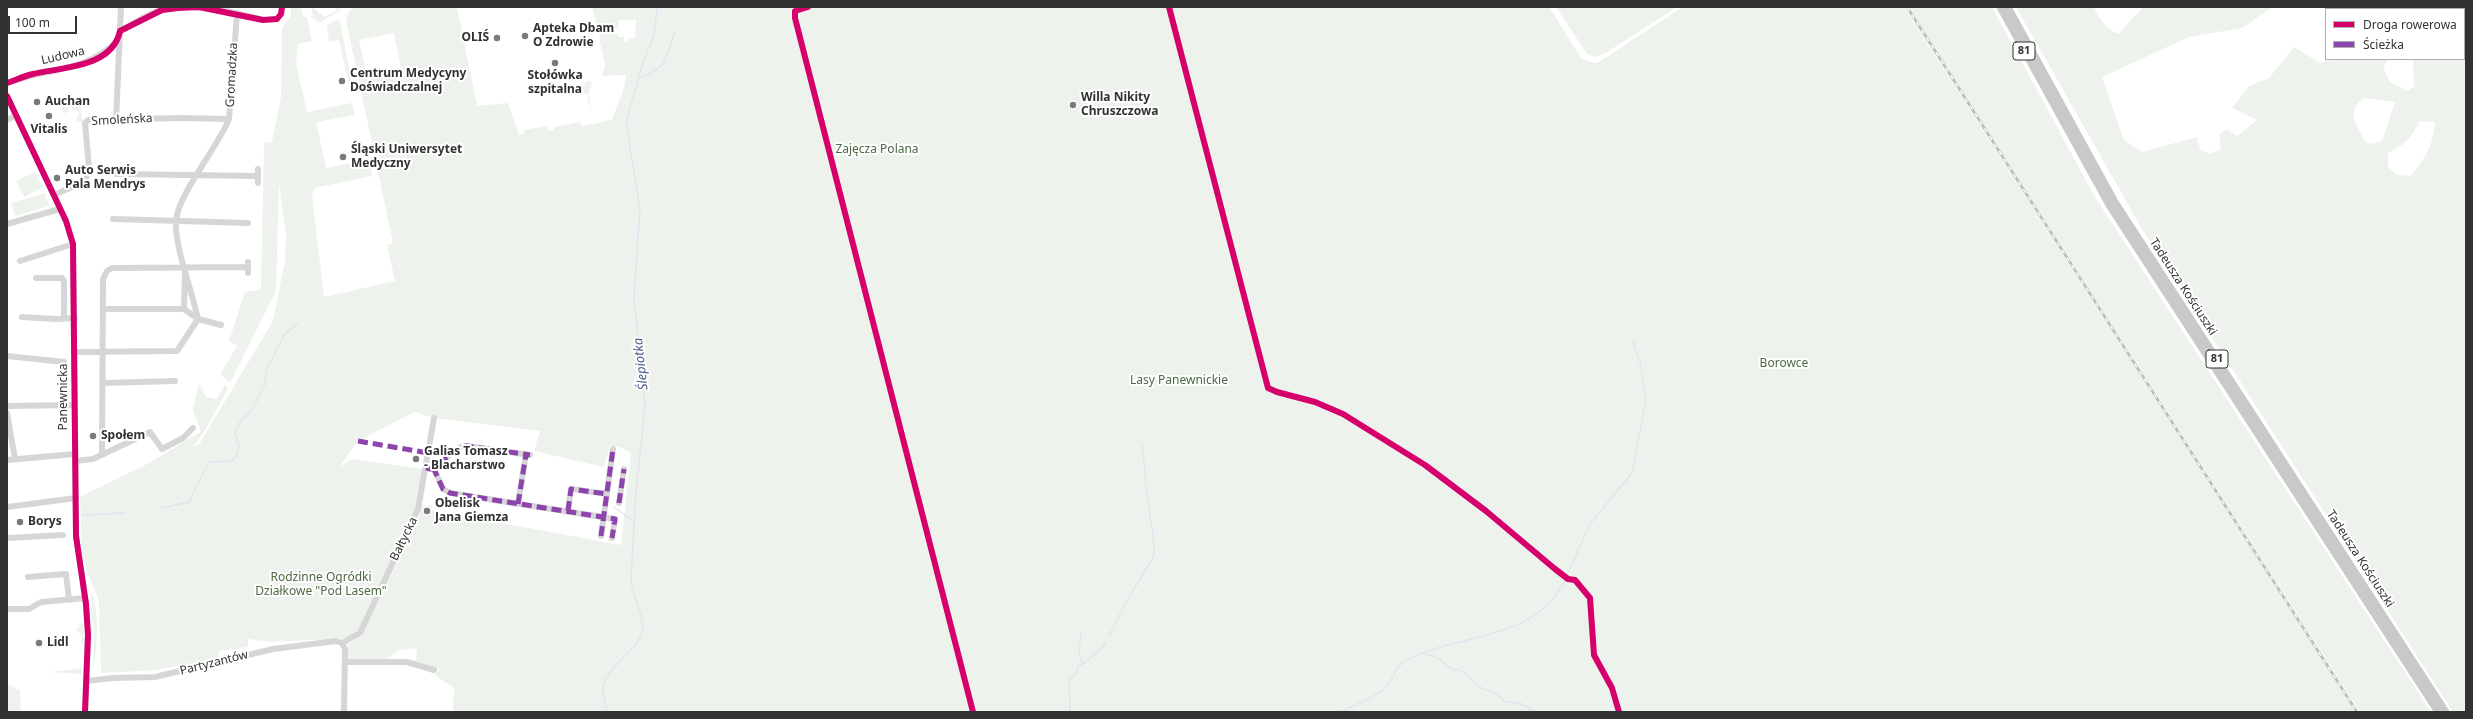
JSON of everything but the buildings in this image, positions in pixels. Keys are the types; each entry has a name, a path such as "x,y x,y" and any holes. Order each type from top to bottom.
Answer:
{"main road":[{"name":"Tadeusza Kościuszki","path":"2000,7 2109,205 2438,712"},
{"name":"Tadeusza Kościuszki","path":"2008,7 2115,202 2446,712"}],"street":[{"path":"116,120 118,41 121,7"},
{"path":"120,31 162,10 199,7 263,20"},
{"path":"1169,7 1189,83"},
{"name":"Gromadzka","path":"176,222 185,196 224,133 230,119 237,14"},
{"name":"Ludowa","path":"7,83 32,74 85,64 97,58 118,41"},
{"name":"Panewnicka","path":"7,96 60,208 73,244 77,545 85,598 88,635 85,712"},
{"path":"7,120 16,115"},
{"name":"Smoleńska","path":"54,195 85,181 88,176 90,168 85,123 88,120 180,118 230,119"},
{"path":"116,174 198,175 258,179 258,169"},
{"path":"7,224 60,208"},
{"path":"113,219 176,222 248,221 247,230"},
{"path":"75,352 177,351 198,319 185,268 176,222"},
{"path":"20,261 73,244"},
{"path":"102,455 103,279 106,271 112,268 248,267"},
{"path":"184,309 185,268"},
{"path":"36,278 62,278 64,318"},
{"path":"103,309 184,309 198,319 220,325"},
{"path":"22,317 75,318"},
{"path":"7,356 64,362 64,405"},
{"path":"103,383 175,381"},
{"name":"Panewnicka","path":"7,406 75,405"},
{"path":"7,412 9,435 15,459"},
{"name":"Bałtycka","path":"342,643 360,634 417,513 429,468 434,418"},
{"path":"76,461 93,459 150,432 162,449 183,438 193,428"},
{"path":"518,504 528,455 467,446 461,447 429,468 438,478 443,489 450,493 518,504 568,511 615,519 612,538"},
{"path":"601,536 613,449"},
{"path":"7,460 75,454"},
{"path":"619,503 624,469"},
{"path":"610,475 623,476"},
{"path":"568,511 571,489 607,494"},
{"path":"7,507 76,498"},
{"path":"7,538 63,535"},
{"path":"28,577 66,574 69,600"},
{"path":"7,610 29,608 41,602 85,598"},
{"name":"Partyzantów","path":"86,681 113,678 155,677 273,649 336,641 342,643"},
{"path":"342,643 345,649 344,712"},
{"path":"345,662 407,662 434,670"}],"green space":[{"name":"Lasy Panewnickie","path":"291,7 301,7 303,17 307,17 312,41 298,44 296,63 307,112 352,103 355,115 316,122 326,168 369,159 372,176 315,188 312,195 324,297 395,281 387,245 393,243 346,20 349,11 356,7 457,7 477,106 508,103 519,135 523,134 524,130 547,126 549,131 554,130 554,127 580,122 582,126 612,120 624,88 626,75 602,76 605,66 599,37 603,33 618,34 618,37 624,37 624,42 628,42 628,38 635,38 636,20 619,20 618,30 610,25 607,30 600,30 597,27 592,7 1549,7 1582,59 1594,63 1599,62 1683,7 1904,7 2355,712 453,712 454,688 435,675 439,669 416,661 417,648 398,650 387,659 348,660 348,644 362,635 419,517 421,505 428,508 429,505 432,505 431,510 621,545 631,453 620,447 610,446 604,467 534,451 540,431 434,418 414,412 358,441 339,467 353,459 423,469 415,508 359,632 352,638 271,642 248,639 248,647 219,651 219,658 157,670 101,673 99,601 82,558 80,497 151,462 201,432 193,410 199,383 206,397 216,399 225,385 228,389 204,432 193,447 200,443 273,321 285,261 286,234 279,183 276,291 230,383 220,374 237,346 229,341 245,292 258,290 261,288 264,143 272,142 281,97 282,28 291,16","holes":["394,33 401,69 367,76 359,40"]},
{"path":"311,7 325,17 337,10 335,7 342,9 319,23 310,16 313,16"},
{"path":"1556,7 1677,7 1604,54 1595,57 1587,54"},
{"path":"1909,7 1992,7 2095,197 2431,712 2360,712"},
{"path":"2016,7 2094,7 2103,23 2118,34 2143,7 2278,7 2271,8 2242,28 2189,37 2102,77 2124,140 2142,152 2197,137 2200,149 2209,154 2221,149 2219,134 2227,129 2237,136 2257,120 2232,108 2249,86 2269,78 2294,47 2320,63 2331,60 2387,60 2383,68 2390,82 2408,91 2414,86 2413,61 2411,60 2465,60 2465,8 2390,8 2466,7 2466,712 2453,712 2142,229","holes":["2363,98 2395,102 2382,141 2372,144 2365,142 2354,119 2354,109","2420,121 2435,122 2431,144 2420,164 2410,176 2397,175 2388,167 2388,153 2407,140"]},
{"path":"337,20 340,22 352,82 348,82 339,40 329,42 327,25"},
{"path":"592,81 589,94 591,112 587,94 584,94 583,86 586,82"},
{"path":"80,104 83,123 77,121 76,118 79,116 77,110 73,111 71,106 68,107 69,110 64,114 62,107"},
{"path":"35,172 43,187 24,197 16,181"},
{"path":"45,193 49,206 15,216 11,203"},
{"path":"91,590 94,597 97,629 93,669 94,628"},
{"path":"88,593 93,614 91,677 91,613"},
{"path":"83,623 84,641 82,647 80,650 82,646 81,634 74,629 79,628 79,624"},
{"path":"80,663 82,674 50,672 80,669"},
{"path":"7,684 20,690 21,712 7,712"}],"waterway":[{"name":"Ślepiotka","path":"607,712 603,691 604,681 608,674 639,640 643,628 641,614 631,580 636,491 645,406 634,297 640,209 626,122 644,59 654,36 657,7"},
{"path":"638,78 648,75 661,67 667,56 675,31"},
{"path":"188,503 209,462 231,461 236,457 239,446 235,432 239,423 252,410 265,384 266,371 284,335 298,323"},
{"path":"1633,341 1639,360"},
{"path":"1567,575 1590,524 1632,473 1646,399 1640,361"},
{"path":"1142,443 1146,483"},
{"path":"1109,636 1126,602 1154,556 1154,542 1146,488"},
{"path":"162,508 193,501"},
{"path":"614,507 635,522"},
{"path":"83,515 125,513"},
{"path":"1341,712 1379,693 1387,686 1398,667 1405,661 1426,652 1494,633 1516,625 1535,615 1552,600 1565,580"},
{"path":"1080,641 1081,631"},
{"path":"1083,664 1100,650 1106,642"},
{"path":"1070,712 1069,681 1077,672 1078,666 1083,664 1079,654 1080,644"},
{"path":"1423,653 1438,658 1453,670 1460,670 1465,673 1477,686 1496,694 1506,702 1520,703 1535,712"}],"railway":[{"path":"1907,7 2357,712"}],"marked path":[{"path":"358,441 429,453"},
{"path":"426,468 431,469 461,447 467,446 530,455"},
{"path":"601,536 613,449"},
{"path":"518,504 526,454"},
{"path":"433,467 443,489 450,493 615,519 612,538"},
{"path":"619,503 624,469"},
{"path":"568,511 571,489 607,494"}],"cycle path":[{"path":"7,83 30,75 84,64 97,59 107,52 115,43 120,31 162,10 199,7 263,20 277,19 281,14 282,7"},
{"path":"808,7 795,11 795,18 973,712"},
{"path":"1169,7 1268,388 1277,392 1315,402 1343,414 1425,465 1486,511 1568,579 1575,580 1590,598 1594,655 1612,688 1619,712"},
{"path":"7,96 66,221 73,244 76,536 86,604 88,635 85,712"}],"place":[{"name":"Apteka Dbam O Zdrowie","path":"525,36"},
{"name":"OLIŚ","path":"497,38"},
{"name":"Stołówka szpitalna","path":"555,63"},
{"name":"Centrum Medycyny Doświadczalnej","path":"342,81"},
{"name":"Auchan","path":"37,102"},
{"name":"Willa Nikity Chruszczowa","path":"1073,105"},
{"name":"Vitalis","path":"49,116"},
{"name":"Śląski Uniwersytet Medyczny","path":"343,157"},
{"name":"Auto Serwis Pala Mendrys","path":"57,178"},
{"name":"Społem","path":"93,436"},
{"name":"Galias Tomasz - Blacharstwo","path":"416,459"},
{"name":"Obelisk Jana Giemza","path":"427,511"},
{"name":"Borys","path":"20,522"},
{"name":"Lidl","path":"39,643"}],"park label":[{"name":"Zajęcza Polana","path":"877,150"},
{"name":"Borowce","path":"1784,364"},
{"name":"Rodzinne Ogródki Działkowe \"Pod Lasem\"","path":"321,585"}]}
